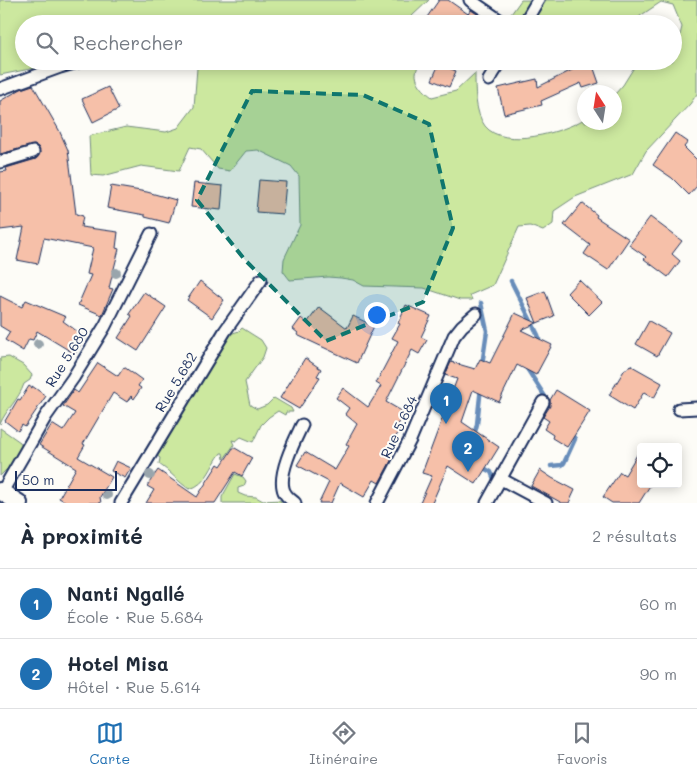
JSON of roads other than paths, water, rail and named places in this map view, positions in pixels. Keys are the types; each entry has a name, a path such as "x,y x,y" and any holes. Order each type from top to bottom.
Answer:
{"street":[{"path":"470,0 492,15"},
{"path":"529,15 538,0"},
{"path":"0,89 52,70"},
{"path":"489,80 495,70"},
{"path":"0,162 33,152"},
{"name":"Rue 5.680","path":"1,491 46,416 73,378 105,326 151,234"},
{"name":"Rue 5.682","path":"121,503 224,331 261,280"},
{"name":"Rue 5.684","path":"377,503 410,440 454,336 476,314"},
{"path":"487,503 543,402"},
{"path":"679,409 697,408"},
{"path":"295,503 286,495 282,488 288,456 302,425"},
{"path":"501,479 546,503"},
{"path":"1,491 19,503"}],"waterway":[{"path":"511,281 538,335 539,338 534,341"},
{"path":"481,303 487,331 482,365"},
{"path":"526,367 553,409"},
{"path":"474,436 481,387"},
{"path":"551,466 564,463 575,439 571,434"},
{"path":"480,466 491,472 496,484"}],"place":[{"name":"Nanti Ngallé","path":"446,424"},
{"name":"Hotel Misa","path":"468,472"}]}
